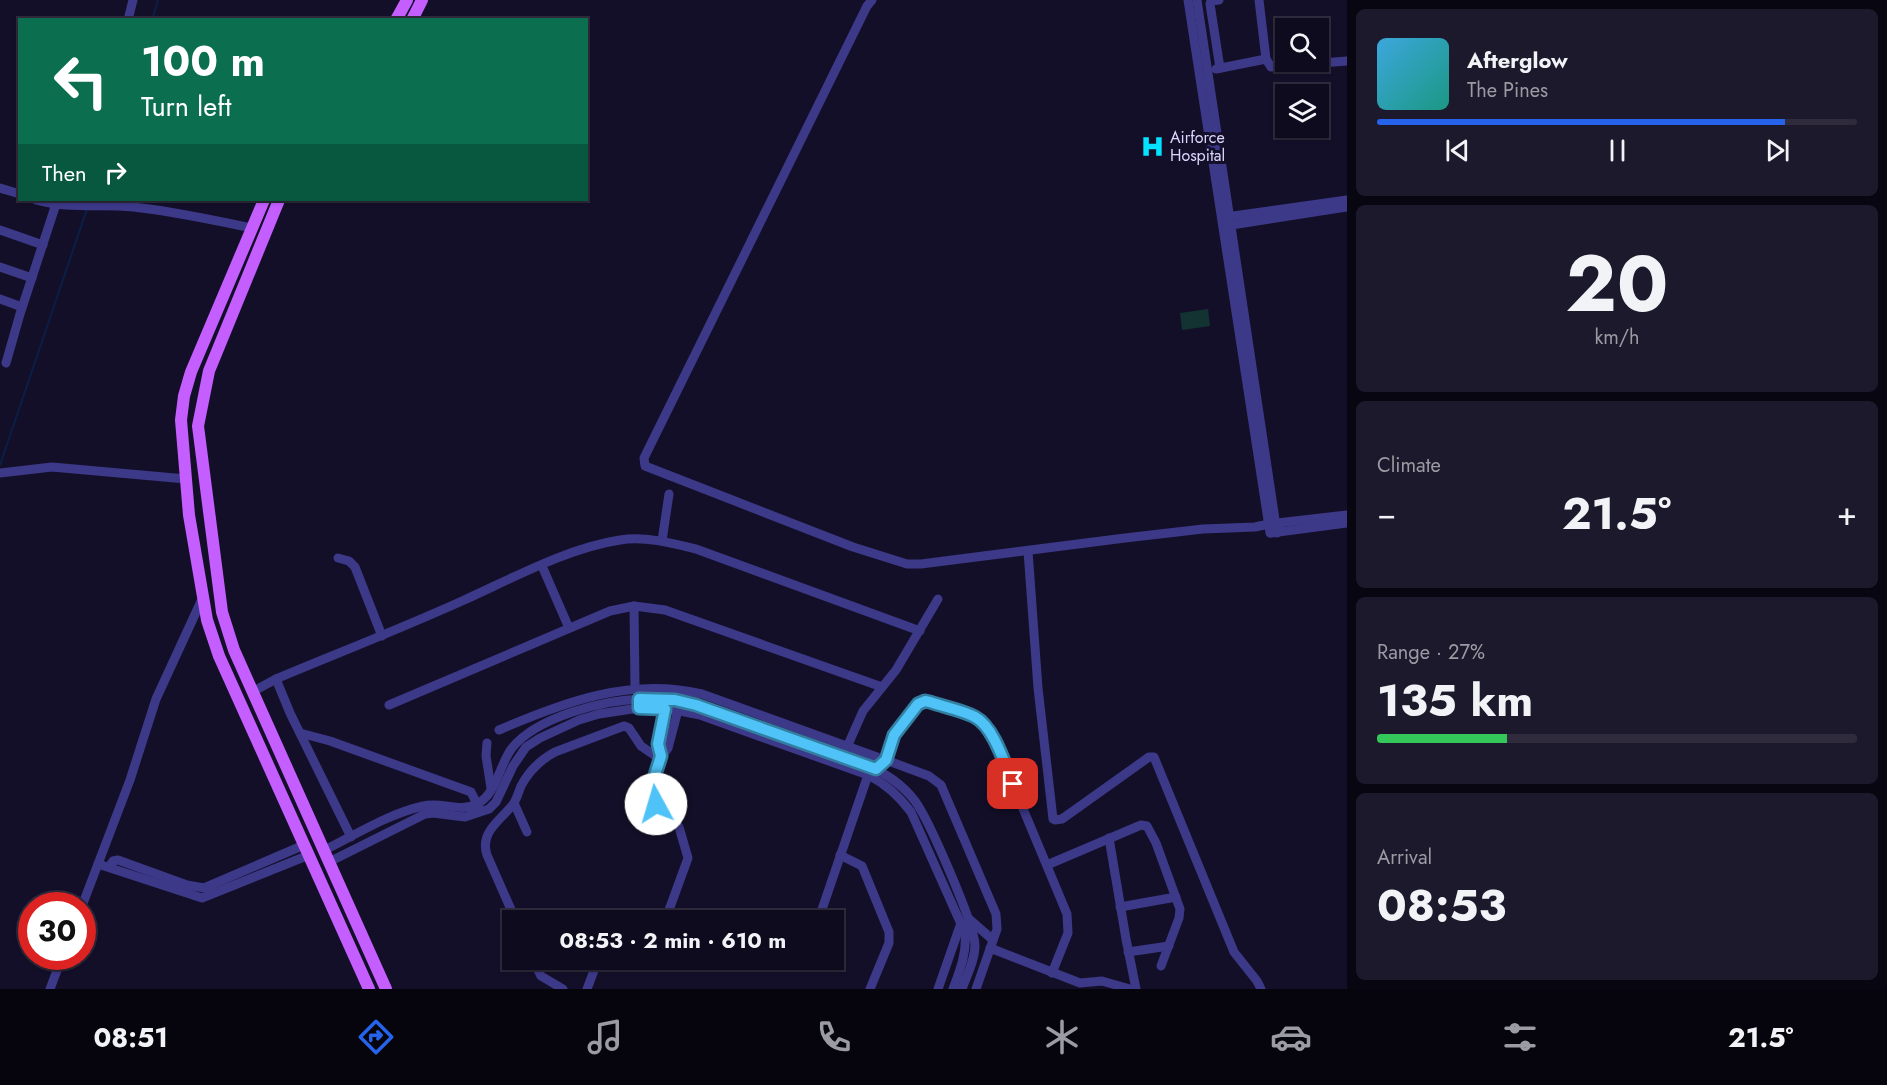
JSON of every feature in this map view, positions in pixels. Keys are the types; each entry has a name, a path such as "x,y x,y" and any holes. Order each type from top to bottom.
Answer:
{"main road":[{"path":"397,18 407,0"},
{"path":"413,18 422,0"},
{"path":"264,201 191,372 184,396 181,420 189,515 207,620 219,656 369,989"},
{"path":"279,201 209,371 198,426 222,612 234,650 252,692 386,989"},
{"path":"219,656 234,650"}],"street":[{"path":"128,18 133,0"},
{"path":"872,0 654,437 644,458 644,464 648,469 842,543 907,564 1203,530 1347,523"},
{"path":"1188,0 1203,71 1273,528"},
{"path":"1197,0 1203,71"},
{"path":"1219,0 1209,4 1220,68"},
{"path":"1259,0 1266,59 1272,67 1347,61"},
{"path":"1203,71 1266,59"},
{"path":"0,188 18,193"},
{"path":"1226,222 1347,200"},
{"path":"41,201 56,204 150,209 252,228"},
{"path":"6,363 56,204"},
{"path":"1226,222 1347,207"},
{"path":"0,230 43,244"},
{"path":"0,267 32,278"},
{"path":"0,299 22,307"},
{"path":"0,473 52,467 186,479"},
{"path":"663,541 669,494"},
{"path":"1273,528 1347,515"},
{"path":"252,692 276,679 382,636 542,566 622,539 663,541 696,549 920,631"},
{"path":"1028,551 1039,698 1053,819 1062,819 1149,757 1154,757 1234,952 1261,989"},
{"path":"338,558 349,561 355,567 382,636"},
{"path":"542,566 569,628"},
{"path":"87,892 130,780 156,699 203,597"},
{"path":"843,760 863,711 896,670 938,599"},
{"path":"389,705 610,611 634,606 665,610 882,687"},
{"path":"634,606 635,704"},
{"path":"276,679 284,702 351,837"},
{"path":"499,730 569,702 635,688 680,689 702,694 929,776 941,785 996,914 998,924 976,989"},
{"path":"822,910 872,772 894,735 921,702 930,702 975,717 982,722 996,744 1064,903 1069,924 1068,933 1052,973"},
{"path":"326,856 351,837 422,806 435,804 489,809 496,802 513,766 526,747 579,720 635,704"},
{"path":"326,856 366,842 429,813 456,818 465,817 479,808 491,790 507,756 520,740 530,732 571,713 592,707 635,704 673,707 843,760 872,772 901,798 911,812 965,921 975,948 962,989"},
{"path":"668,910 688,858 679,827 650,796 650,785 660,758 668,748 673,707"},
{"path":"511,910 487,855 485,843 488,831 514,803 528,774 544,758 618,727 629,728 641,746 660,758"},
{"path":"300,733 330,741 471,792 479,808"},
{"path":"487,743 486,756 491,790"},
{"path":"514,803 528,832"},
{"path":"1047,864 1141,825 1147,826 1156,843 1180,909 1179,918 1161,966"},
{"path":"362,832 366,842"},
{"path":"1109,838 1136,989"},
{"path":"98,864 151,877 198,898 206,892 307,850"},
{"path":"840,855 862,866 889,932 889,943 870,989"},
{"path":"1120,907 1176,897"},
{"path":"965,921 992,944 1052,973 1080,984 1102,981 1130,989"},
{"path":"938,989 965,921"},
{"path":"953,989 964,960 965,921"},
{"path":"1128,952 1169,946"},
{"path":"50,989 57,970"},
{"path":"538,970 541,976 562,989"},
{"path":"587,989 594,970"}],"green space":[{"path":"1208,309 1210,326 1182,330 1180,313"}],"waterway":[{"path":"153,18 158,0"},
{"path":"0,465 87,209"}],"place":[{"name":"Airforce Hospital","path":"1152,146"}],"route":[{"path":"656,804 650,796 650,785 661,756 657,748 665,709 639,708 639,699 675,700 696,705 876,769 886,760 894,735 918,704 925,701 930,702 975,717 982,722 996,744 1013,784"}]}
